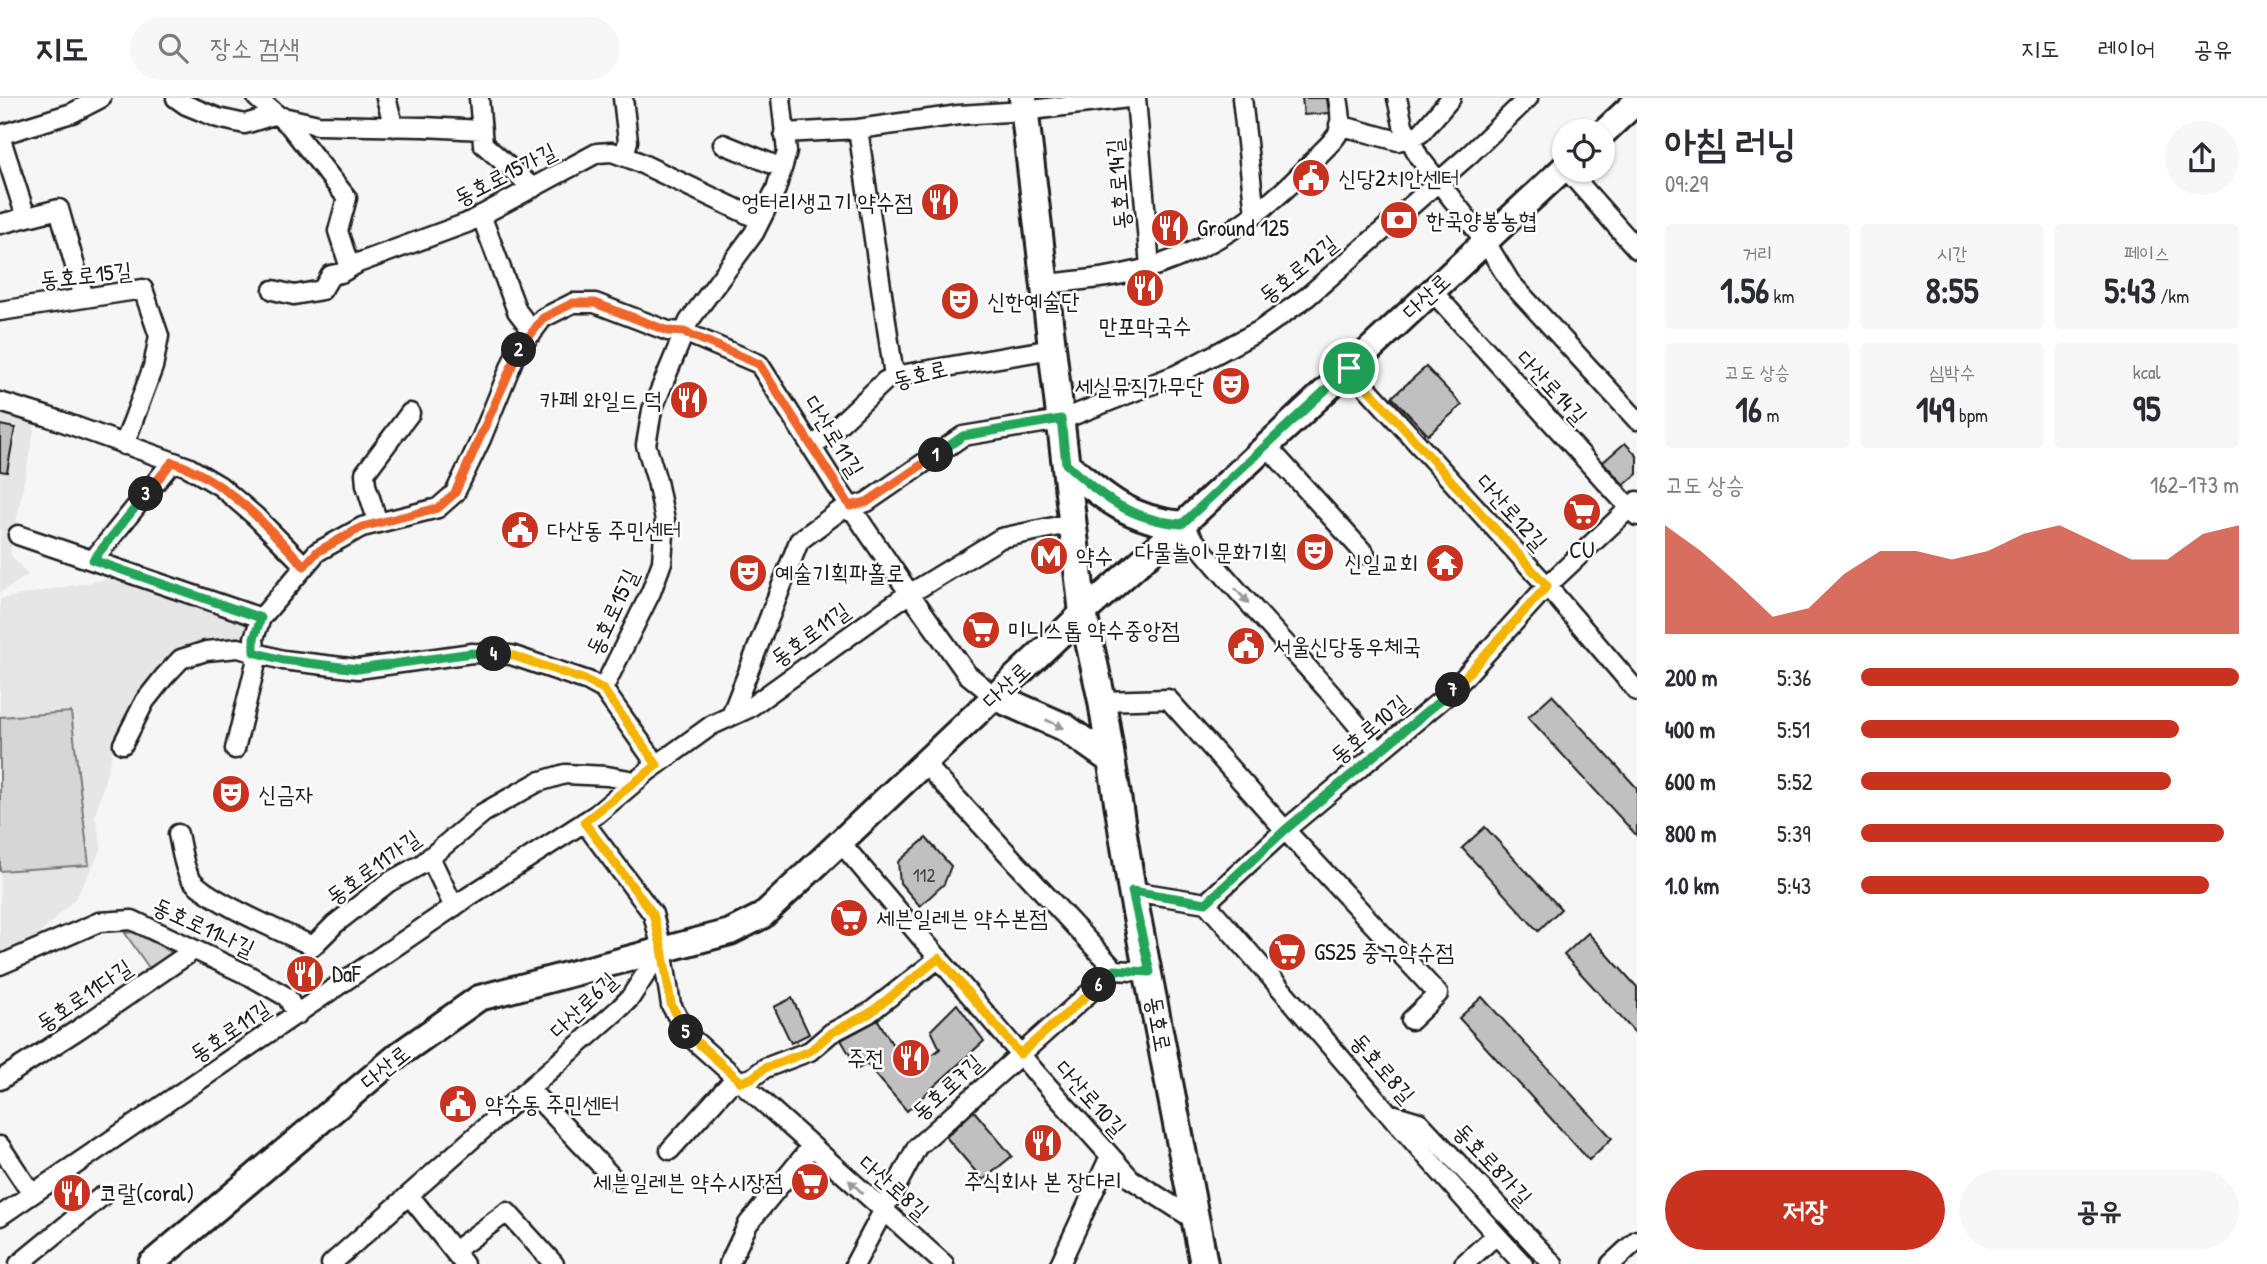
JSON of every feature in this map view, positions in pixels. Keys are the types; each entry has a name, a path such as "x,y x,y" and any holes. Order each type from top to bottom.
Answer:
{"main road":[{"path":"1615,121 1637,101"},
{"name":"동호로","path":"1024,105 1083,613 1102,701 1132,891 1150,972 1204,1264"},
{"name":"다산로","path":"151,1264 401,1053 479,998 730,932 762,916 1083,613 1552,181"},
{"path":"1066,464 1113,504 1152,521 1182,524"},
{"path":"994,696 1063,727 1111,760"}],"street":[{"path":"26,217 0,135 72,113 101,98"},
{"path":"176,98 218,118 245,124 274,115 318,125 482,130"},
{"path":"257,98 289,125 347,198 338,231 350,268"},
{"path":"386,98 394,127"},
{"path":"479,98 483,144 533,188"},
{"path":"623,98 628,141 624,156"},
{"name":"동호로15길","path":"123,744 145,701 181,659 206,651 238,648 283,660 358,669 472,653 511,655 588,681 603,689 651,592 662,562 665,520 646,445 652,410 689,321 754,233 776,189 787,152 781,98"},
{"path":"784,133 858,130 1024,105 1128,98"},
{"name":"동호로14길","path":"1136,98 1150,267"},
{"path":"1242,98 1255,214"},
{"path":"1045,284 1115,276 1150,267 1204,245 1255,214 1303,173 1338,133 1338,98"},
{"path":"1397,98 1403,125 1419,157 1485,241 1510,282 1637,420"},
{"path":"1339,125 1398,141 1421,133 1451,98"},
{"name":"동호로12길","path":"1061,419 1176,375 1259,331 1307,297 1439,181 1528,98"},
{"path":"858,130 894,376"},
{"path":"723,144 782,168"},
{"name":"동호로15가길","path":"273,290 294,295 322,290 331,275 467,223 597,153 612,152 624,156 760,220"},
{"path":"1578,182 1637,249"},
{"path":"0,224 59,209 85,298"},
{"path":"481,215 517,311 533,332"},
{"name":"동호로15길","path":"0,311 143,289 159,337 153,367 124,445"},
{"name":"다산로14길","path":"1432,291 1634,508"},
{"path":"236,749 256,663 254,638 261,618 317,552 362,527 438,508 455,493 481,439 516,354 543,318 573,303 595,303 668,331 684,332"},
{"name":"다산로11길","path":"684,332 759,364 910,594 967,674 994,696"},
{"name":"동호로","path":"811,447 894,376 1052,349"},
{"name":"다산로12길","path":"1349,368 1547,586 1637,691"},
{"path":"0,402 188,467 220,486 255,516 304,566"},
{"path":"378,523 365,473 410,413"},
{"path":"731,716 799,541 838,512 867,502 963,436 1061,419"},
{"path":"1267,446 1365,554"},
{"path":"93,560 172,462"},
{"name":"동호로10길","path":"1206,903 1285,830 1451,692 1547,586 1634,508"},
{"name":"동호로11길","path":"0,1216 454,907 584,822 712,725 749,708 910,594 1001,538 1073,523"},
{"path":"1182,524 1211,562 1354,720 1379,752"},
{"path":"18,535 261,618"},
{"path":"603,689 657,765"},
{"path":"1102,701 1168,699 1285,830 1438,994 1411,1020"},
{"path":"925,764 1115,970 1150,972"},
{"name":"동호로11가길","path":"178,834 190,878 212,895 255,920 313,946 335,924 389,882 430,857 483,813 538,782 565,774 607,776 635,781"},
{"path":"584,822 653,914 662,949"},
{"name":"다산로10길","path":"841,843 1020,1054 1131,1179 1195,1220"},
{"path":"430,857 454,907"},
{"path":"1132,891 1206,903"},
{"name":"동호로8길","path":"1206,903 1443,1177 1522,1264"},
{"name":"동호로11나길","path":"0,965 99,922 132,920 250,976 287,997 297,1014"},
{"name":"다산로8길","path":"662,949 671,1004 688,1035 944,1264"},
{"name":"다산로6길","path":"331,1264 630,998 662,949"},
{"name":"동호로11다길","path":"0,1080 194,950"},
{"path":"670,1150 730,1084 752,1078 765,1068 810,1051 831,1033 870,1013 939,958"},
{"name":"동호로7길","path":"855,1264 917,1147 1115,970"},
{"path":"529,1089 614,1179"},
{"name":"동호로8가길","path":"1389,1113 1419,1122 1553,1264"},
{"path":"0,1146 33,1194"},
{"path":"729,1264 748,1224 812,1146"},
{"path":"1060,1264 1110,1156"},
{"path":"409,1195 459,1258 507,1212 554,1264"},
{"path":"19,1264 101,1198"},
{"path":"1464,1264 1496,1235"},
{"path":"1611,1264 1637,1240"}],"shaded area":[{"path":"0,408 36,420 10,554 28,575 0,593"},
{"path":"117,577 251,619 246,641 191,646 171,656 137,694 113,750 95,816 102,848 76,898 35,938 0,955 0,599"},
{"path":"71,712 89,865 0,871 0,717"},
{"path":"135,932 173,953 149,968 125,933"}],"building":[{"path":"1302,98 1327,98 1329,113 1304,115"},
{"path":"1426,367 1462,405 1428,435 1392,397"},
{"path":"0,425 15,428 7,472 0,471"},
{"path":"1625,443 1637,456 1637,474 1624,485 1603,462"},
{"path":"1552,695 1637,788 1637,836 1528,717"},
{"path":"1485,827 1561,909 1538,931 1462,848"},
{"path":"926,838 951,866 944,884 920,906 900,883 898,862"},
{"path":"1588,933 1637,987 1637,1035 1564,955"},
{"path":"1482,997 1612,1138 1589,1160 1459,1018"},
{"path":"792,998 809,1034 791,1043 774,1007"},
{"path":"957,1004 984,1041 907,1111 867,1064 858,1069 841,1040 878,1020 899,1056 906,1051 918,1065 940,1049 931,1030"},
{"path":"974,1111 1012,1156 983,1180 946,1137"}],"place":[{"name":"신당2치안센터","path":"1311,178"},
{"name":"엉터리생고기 약수점","path":"940,202"},
{"name":"한국양봉농협","path":"1399,220"},
{"name":"Ground 125","path":"1170,228"},
{"name":"만포막국수","path":"1145,288"},
{"name":"신한예술단","path":"960,301"},
{"name":"세실뮤직가무단","path":"1231,386"},
{"name":"카페 와일드 덕","path":"689,400"},
{"name":"CU","path":"1582,512"},
{"name":"다산동 주민센터","path":"520,530"},
{"name":"다물놀이 문화기획","path":"1315,552"},
{"name":"약수","path":"1049,556"},
{"name":"신일교회","path":"1445,563"},
{"name":"예술기획파홀로","path":"748,573"},
{"name":"미니스톱 약수중앙점","path":"981,630"},
{"name":"서울신당동우체국","path":"1246,646"},
{"name":"신금자","path":"231,794"},
{"name":"세븐일레븐 약수본점","path":"849,918"},
{"name":"GS25 중구약수점","path":"1287,952"},
{"name":"DaF","path":"305,974"},
{"name":"주전","path":"911,1058"},
{"name":"약수동 주민센터","path":"458,1104"},
{"name":"주식회사 본 장다리","path":"1043,1143"},
{"name":"세븐일레븐 약수시장점","path":"810,1182"},
{"name":"코랄(coral)","path":"72,1193"}],"route":[{"path":"573,303 595,303 668,331 684,332 759,364 850,506 867,502 963,436 1061,419 1066,464 1097,492 1113,504 1152,521 1182,524 1349,368 1547,586 1451,692 1285,830 1206,903 1132,891 1150,972 1115,970 1020,1054 939,958 870,1013 831,1033 810,1051 765,1068 741,1082 688,1035 671,1004 653,914 584,822 657,765 603,689 588,681 511,655 472,653 358,669 283,660 254,652 254,638 261,618 93,560 172,462 188,467 220,486 255,516 304,566 317,552 362,527 438,508 455,493 481,439 516,354 543,318 573,303"}]}
